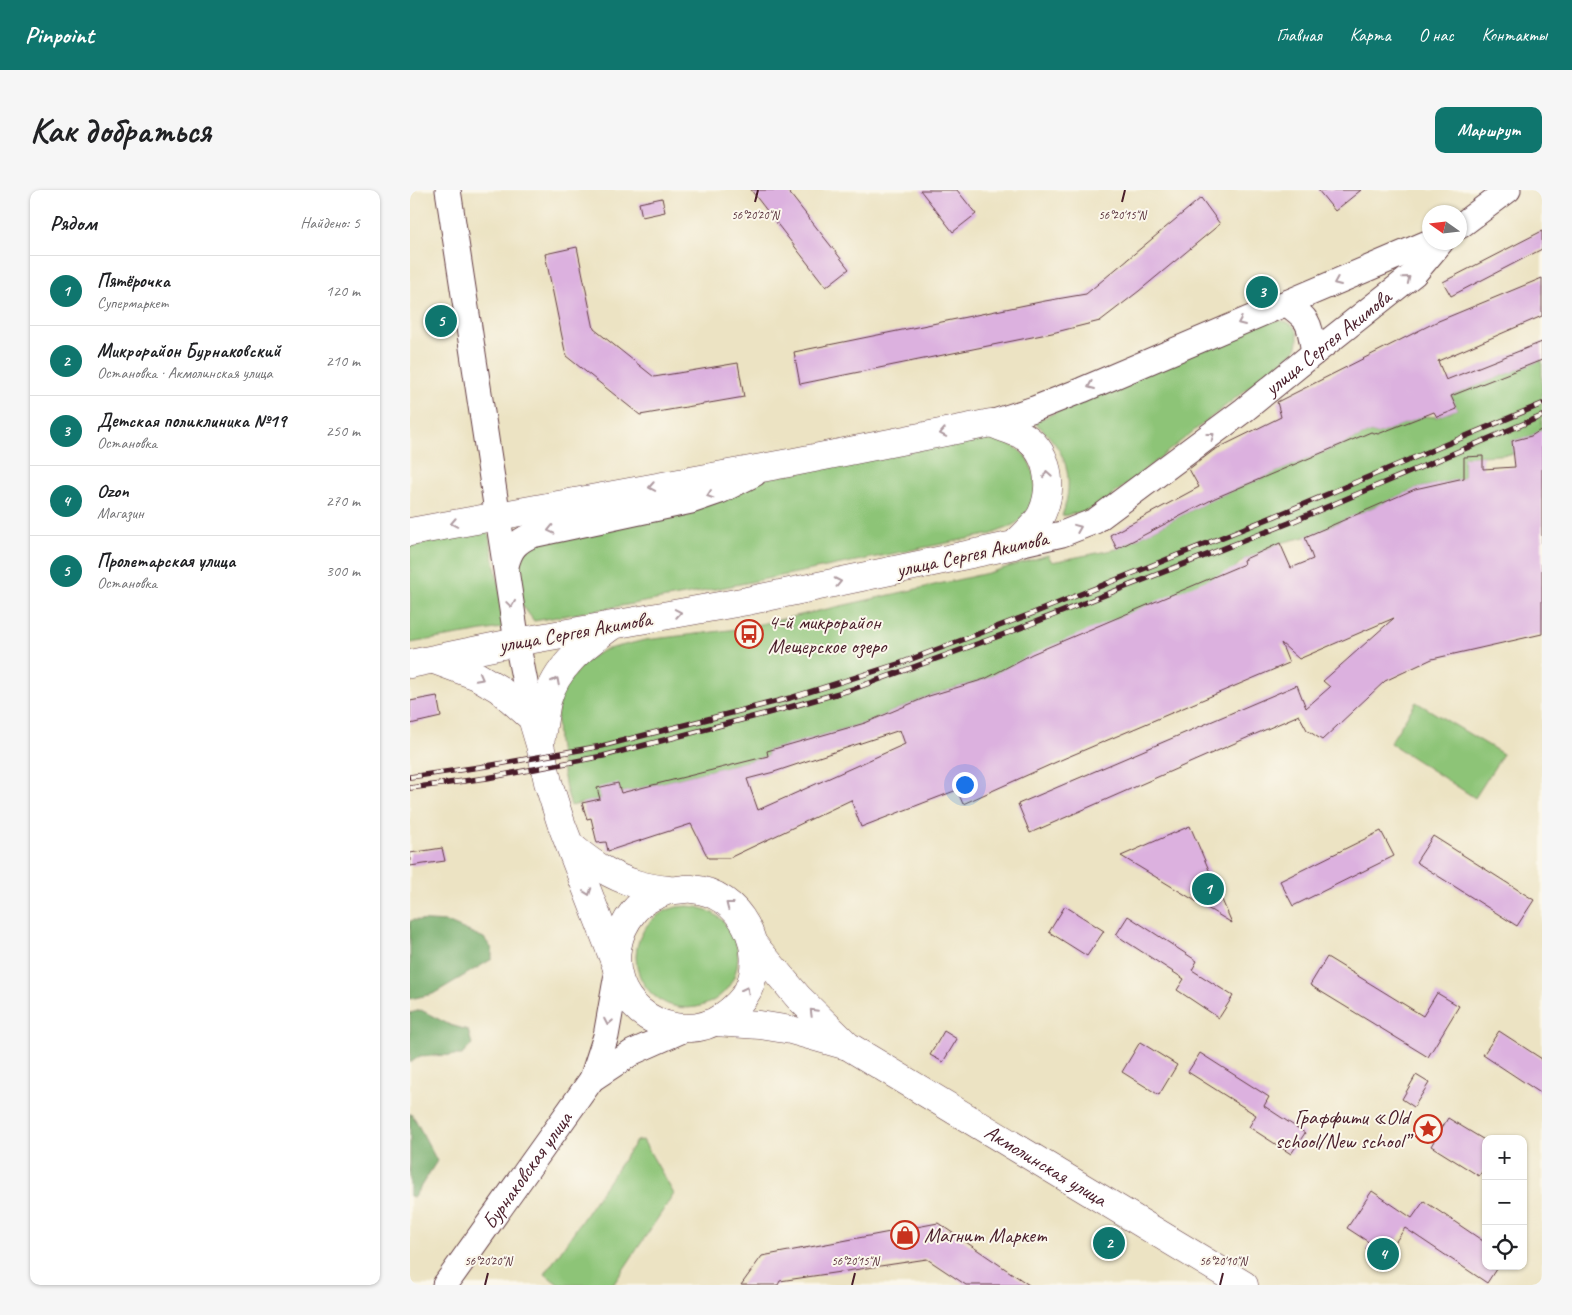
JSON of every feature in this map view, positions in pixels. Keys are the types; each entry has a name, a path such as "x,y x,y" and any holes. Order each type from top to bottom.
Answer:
{"main road":[{"path":"448,190 517,642 532,718 548,782 626,996 642,1013 662,1025 685,1029"},
{"path":"1467,221 1508,190"},
{"name":"улица Сергея Акимова","path":"410,532 991,423 1074,393 1422,245"},
{"name":"улица Сергея Акимова","path":"422,662 517,642 748,601 1062,534 1095,521 1244,410 1314,352 1414,274 1434,250"},
{"path":"1286,304 1304,316 1310,328 1314,352"},
{"path":"991,423 1022,435 1038,449 1048,471 1049,493 1042,515 1014,545"},
{"path":"506,566 508,555 514,546 520,540 532,535 691,501 720,491 769,466"},
{"path":"540,745 548,699 556,679 566,664 582,648 613,625"},
{"path":"422,662 477,676 499,689 532,718"},
{"path":"570,846 611,875 637,884 669,890 692,889 714,894 732,906 747,924 754,946 755,969 748,991 734,1009 715,1022 685,1029 633,1052 592,1079"},
{"path":"592,1079 606,1036 616,969 617,945 623,926 635,910 651,898 669,890"},
{"path":"754,946 798,996 848,1046"},
{"path":"715,1022 760,1025 791,1030 848,1046"},
{"name":"Акмолинская улица","path":"848,1046 1244,1285"},
{"name":"Бурнаковская улица","path":"445,1285 592,1079"}],"green space":[{"path":"1273,320 1286,322 1295,328 1298,337 1296,350 1099,506 1062,516 1068,488 1065,464 1054,442 1034,422 1261,323"},
{"path":"1542,360 1542,430 1531,436 1512,441 1514,454 1464,457 1464,478 1415,489 1305,537 1280,543 1243,560 1234,569 985,679 929,696 865,723 767,751 768,756 621,793 598,788 600,799 571,806 558,743 557,718 560,693 585,661 604,650 645,640 738,629 988,573 1048,555 1052,562 1117,549 1215,498 1371,432 1378,434 1423,416 1437,417 1457,409 1451,396"},
{"path":"977,439 1000,441 1018,449 1030,464 1035,486 1028,512 1014,524 992,534 690,594 534,621 519,601 513,570 519,547 756,480"},
{"path":"488,531 507,627 410,643 410,545"},
{"path":"1416,702 1503,754 1475,798 1390,743"},
{"path":"687,906 706,910 723,921 734,938 738,957 734,976 723,993 706,1004 687,1008 668,1004 651,993 640,976 636,957 640,938 651,921 668,910"},
{"path":"410,921 447,922 484,938 492,949 492,959 433,994 410,999"},
{"path":"421,1010 450,1025 468,1030 472,1044 462,1055 420,1056 410,1063 410,1013"},
{"path":"410,1113 437,1161 414,1197 410,1196"},
{"path":"643,1140 674,1194 613,1285 559,1285 545,1274 636,1141"}],"building":[{"path":"751,190 787,190 849,269 826,287"},
{"path":"920,190 957,190 976,214 953,232"},
{"path":"1318,190 1361,190 1335,211"},
{"path":"662,198 665,212 642,217 639,203"},
{"path":"1201,198 1220,224 1100,321 1052,333 800,384 794,352 1086,294"},
{"path":"1542,231 1542,249 1451,296 1443,282"},
{"path":"577,247 594,329 654,377 738,363 744,397 640,415 566,356 545,254"},
{"path":"1542,278 1542,316 1438,361 1446,380 1542,342 1542,360 1451,396 1457,409 1437,417 1434,412 1378,434 1371,432 1215,498 1117,549 1110,535 1199,487 1189,469 1214,450 1281,417 1277,402 1436,322"},
{"path":"1542,429 1542,634 1432,659 1385,681 1322,740 1307,730 1299,715 1030,833 1018,804 1297,685 1306,708 1330,687 1323,681 1394,618 1299,659 1281,643 1289,663 1063,759 963,804 957,790 861,827 851,800 729,858 708,858 691,824 608,851 606,842 597,843 591,818 587,819 582,803 600,799 597,788 618,783 621,793 768,756 767,751 865,723 929,696 985,679 1032,654 1244,564 1243,560 1280,543 1291,568 1313,559 1305,537 1415,489 1464,478 1464,457 1483,456 1483,469 1515,467 1512,441 1531,436","holes":["900,730 905,744 758,810 747,779 774,772"]},
{"path":"437,696 441,717 410,724 410,701"},
{"path":"1190,826 1232,923 1121,856"},
{"path":"1381,831 1394,856 1293,906 1280,881"},
{"path":"1433,836 1534,900 1517,926 1416,862"},
{"path":"442,848 445,861 410,866 410,853"},
{"path":"1065,906 1104,931 1087,956 1049,932"},
{"path":"1128,916 1197,961 1192,970 1233,996 1219,1018 1177,990 1184,979 1116,935"},
{"path":"1327,957 1423,1016 1437,993 1459,1006 1428,1057 1310,985"},
{"path":"944,1031 957,1039 943,1062 930,1055"},
{"path":"1499,1031 1542,1059 1542,1094 1483,1055"},
{"path":"1140,1042 1177,1065 1159,1095 1122,1072"},
{"path":"1200,1053 1269,1097 1264,1106 1305,1133 1291,1154 1249,1127 1256,1115 1188,1072"},
{"path":"1416,1075 1429,1083 1414,1107 1402,1099"},
{"path":"1448,1118 1482,1139 1482,1172 1479,1176 1431,1146"},
{"path":"1372,1191 1412,1218 1424,1201 1482,1240 1482,1270 1495,1270 1487,1283 1405,1228 1383,1260 1366,1249 1370,1243 1347,1228"},
{"path":"938,1223 1029,1285 966,1285 927,1259 780,1281 778,1285 741,1285 762,1256"}],"railway":[{"path":"410,777 602,746 790,698 901,663 1031,614 1285,512 1542,404"},
{"path":"410,788 487,778 603,756 853,689 1010,632 1289,523 1542,416"}],"place":[{"name":"Детская поликлиника №19","path":"1262,292"},
{"name":"Пролетарская улица","path":"441,321"},
{"name":"4-й микрорайон Мещерское озеро","path":"749,634"},
{"name":"Пятёрочка","path":"1208,889"},
{"name":"Граффити «Old school/New school”","path":"1428,1129"},
{"name":"Магнит Маркет","path":"905,1235"},
{"name":"Микрорайон Бурнаковский","path":"1109,1243"},
{"name":"Ozon","path":"1383,1254"}]}
